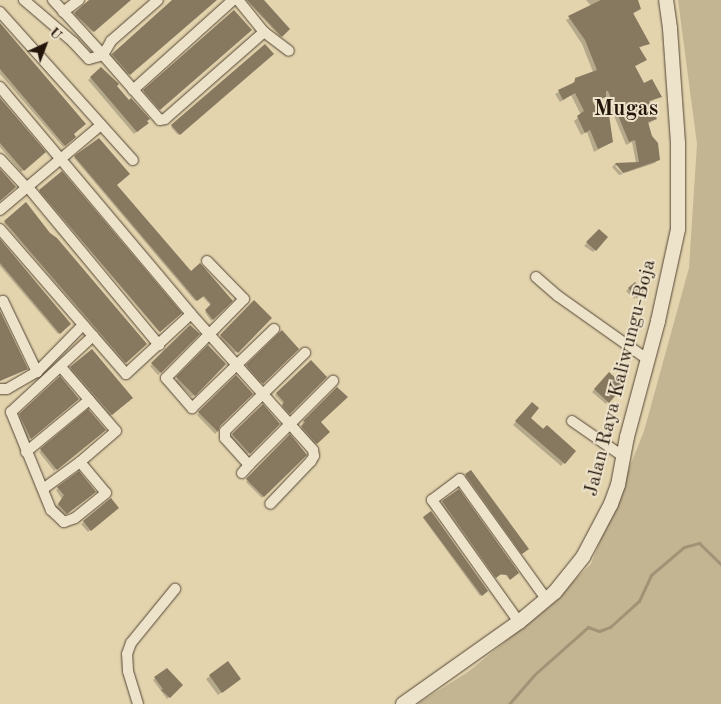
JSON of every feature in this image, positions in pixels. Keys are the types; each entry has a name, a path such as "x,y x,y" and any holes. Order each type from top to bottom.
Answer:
{"main road":[{"name":"Jalan Raya Kaliwungu-Boja","path":"403,704 547,600 570,575 597,532 618,486 627,437 675,250 679,209 678,143 670,28 666,0"}],"street":[{"path":"24,0 73,42 89,59 103,55 111,41 158,0"},
{"path":"53,0 160,120 164,119 264,32"},
{"path":"63,12 79,0"},
{"path":"133,90 233,0"},
{"path":"238,0 264,32 289,51"},
{"path":"0,12 133,160"},
{"path":"0,87 62,158 191,314 291,423 313,450 314,456 270,504"},
{"path":"0,210 102,124"},
{"path":"0,159 27,187 159,345"},
{"path":"0,229 126,374 191,314"},
{"path":"207,261 244,299 166,378 192,408 274,329"},
{"path":"536,277 558,296 647,359"},
{"path":"0,302 3,301 38,372"},
{"path":"0,389 7,389 38,372 83,325"},
{"path":"80,462 106,493 75,518 64,522 52,510 10,412 61,368 93,336"},
{"path":"249,465 224,438 225,431 305,353"},
{"path":"42,489 80,462 116,431 61,368"},
{"path":"242,473 333,381"},
{"path":"26,452 89,400"},
{"path":"572,422 624,457"},
{"path":"519,622 432,500 460,479 547,600"},
{"path":"138,704 128,671 127,654 132,643 175,589"}],"shaded area":[{"path":"678,0 721,0 721,704 417,704 468,672 545,609 591,564 644,431 689,268 697,144"}],"building":[{"path":"89,0 131,0 94,32 74,13"},
{"path":"172,0 217,0 130,75 112,54"},
{"path":"247,0 264,0 290,29 282,37"},
{"path":"601,0 638,0 641,9 633,13 650,44 639,47 647,60 635,66 644,83 652,79 662,97 649,101 657,119 648,122 652,136 658,143 660,160 623,173 615,163 639,162 635,140 629,142 608,91 606,91 606,97 593,102 601,117 609,115 613,142 598,149 590,130 585,133 577,116 584,111 575,93 563,100 558,90 575,82 575,78 597,70 585,40 568,16"},
{"path":"234,10 252,30 160,110 143,90"},
{"path":"0,23 86,124 74,134 76,137 65,146 0,69"},
{"path":"265,44 274,54 180,135 171,125"},
{"path":"101,67 119,84 117,86 129,100 131,98 150,119 147,121 149,123 137,132 90,77"},
{"path":"0,98 46,152 24,171 0,143"},
{"path":"99,138 130,174 117,185 191,271 200,263 233,301 213,320 205,310 211,304 204,296 197,301 74,156"},
{"path":"0,169 16,187 0,201"},
{"path":"62,171 182,313 160,332 39,190"},
{"path":"26,202 50,233 57,238 147,344 126,363 4,221"},
{"path":"599,229 608,237 596,251 586,242"},
{"path":"0,239 71,324 60,334 0,263"},
{"path":"635,282 644,291 637,298 628,288"},
{"path":"254,300 272,318 238,353 220,335"},
{"path":"0,311 28,369 0,381"},
{"path":"190,325 200,334 161,373 151,363"},
{"path":"282,330 299,349 263,384 246,365"},
{"path":"208,345 226,364 195,396 176,377"},
{"path":"92,349 133,398 112,415 70,367"},
{"path":"311,360 327,377 290,414 282,405 284,402 276,393"},
{"path":"609,372 624,386 609,403 594,389"},
{"path":"236,375 253,394 220,426 218,432 198,412"},
{"path":"60,376 79,399 31,439 19,414"},
{"path":"337,387 348,397 321,422 330,432 317,444 301,426 305,422 303,421"},
{"path":"532,402 539,408 531,418 543,429 547,425 576,451 565,464 515,421"},
{"path":"263,404 280,424 250,454 232,434"},
{"path":"88,409 106,430 57,470 40,449"},
{"path":"290,434 307,455 264,497 246,479"},
{"path":"471,470 529,549 522,554 465,474"},
{"path":"79,471 96,492 67,514 58,504 64,495 57,487"},
{"path":"459,489 519,573 510,580 507,575 501,574 496,578 442,501"},
{"path":"111,498 119,508 91,531 83,521"},
{"path":"431,511 488,591 482,596 423,517"},
{"path":"228,661 241,679 222,693 209,675"},
{"path":"167,668 183,685 170,698 161,690 163,689 154,677"}],"waterway":[{"path":"509,704 534,675 588,627 599,631 610,627 639,601 651,575 684,547 699,543 721,564"}],"district":[{"name":"Mugas","path":"626,110"}]}
